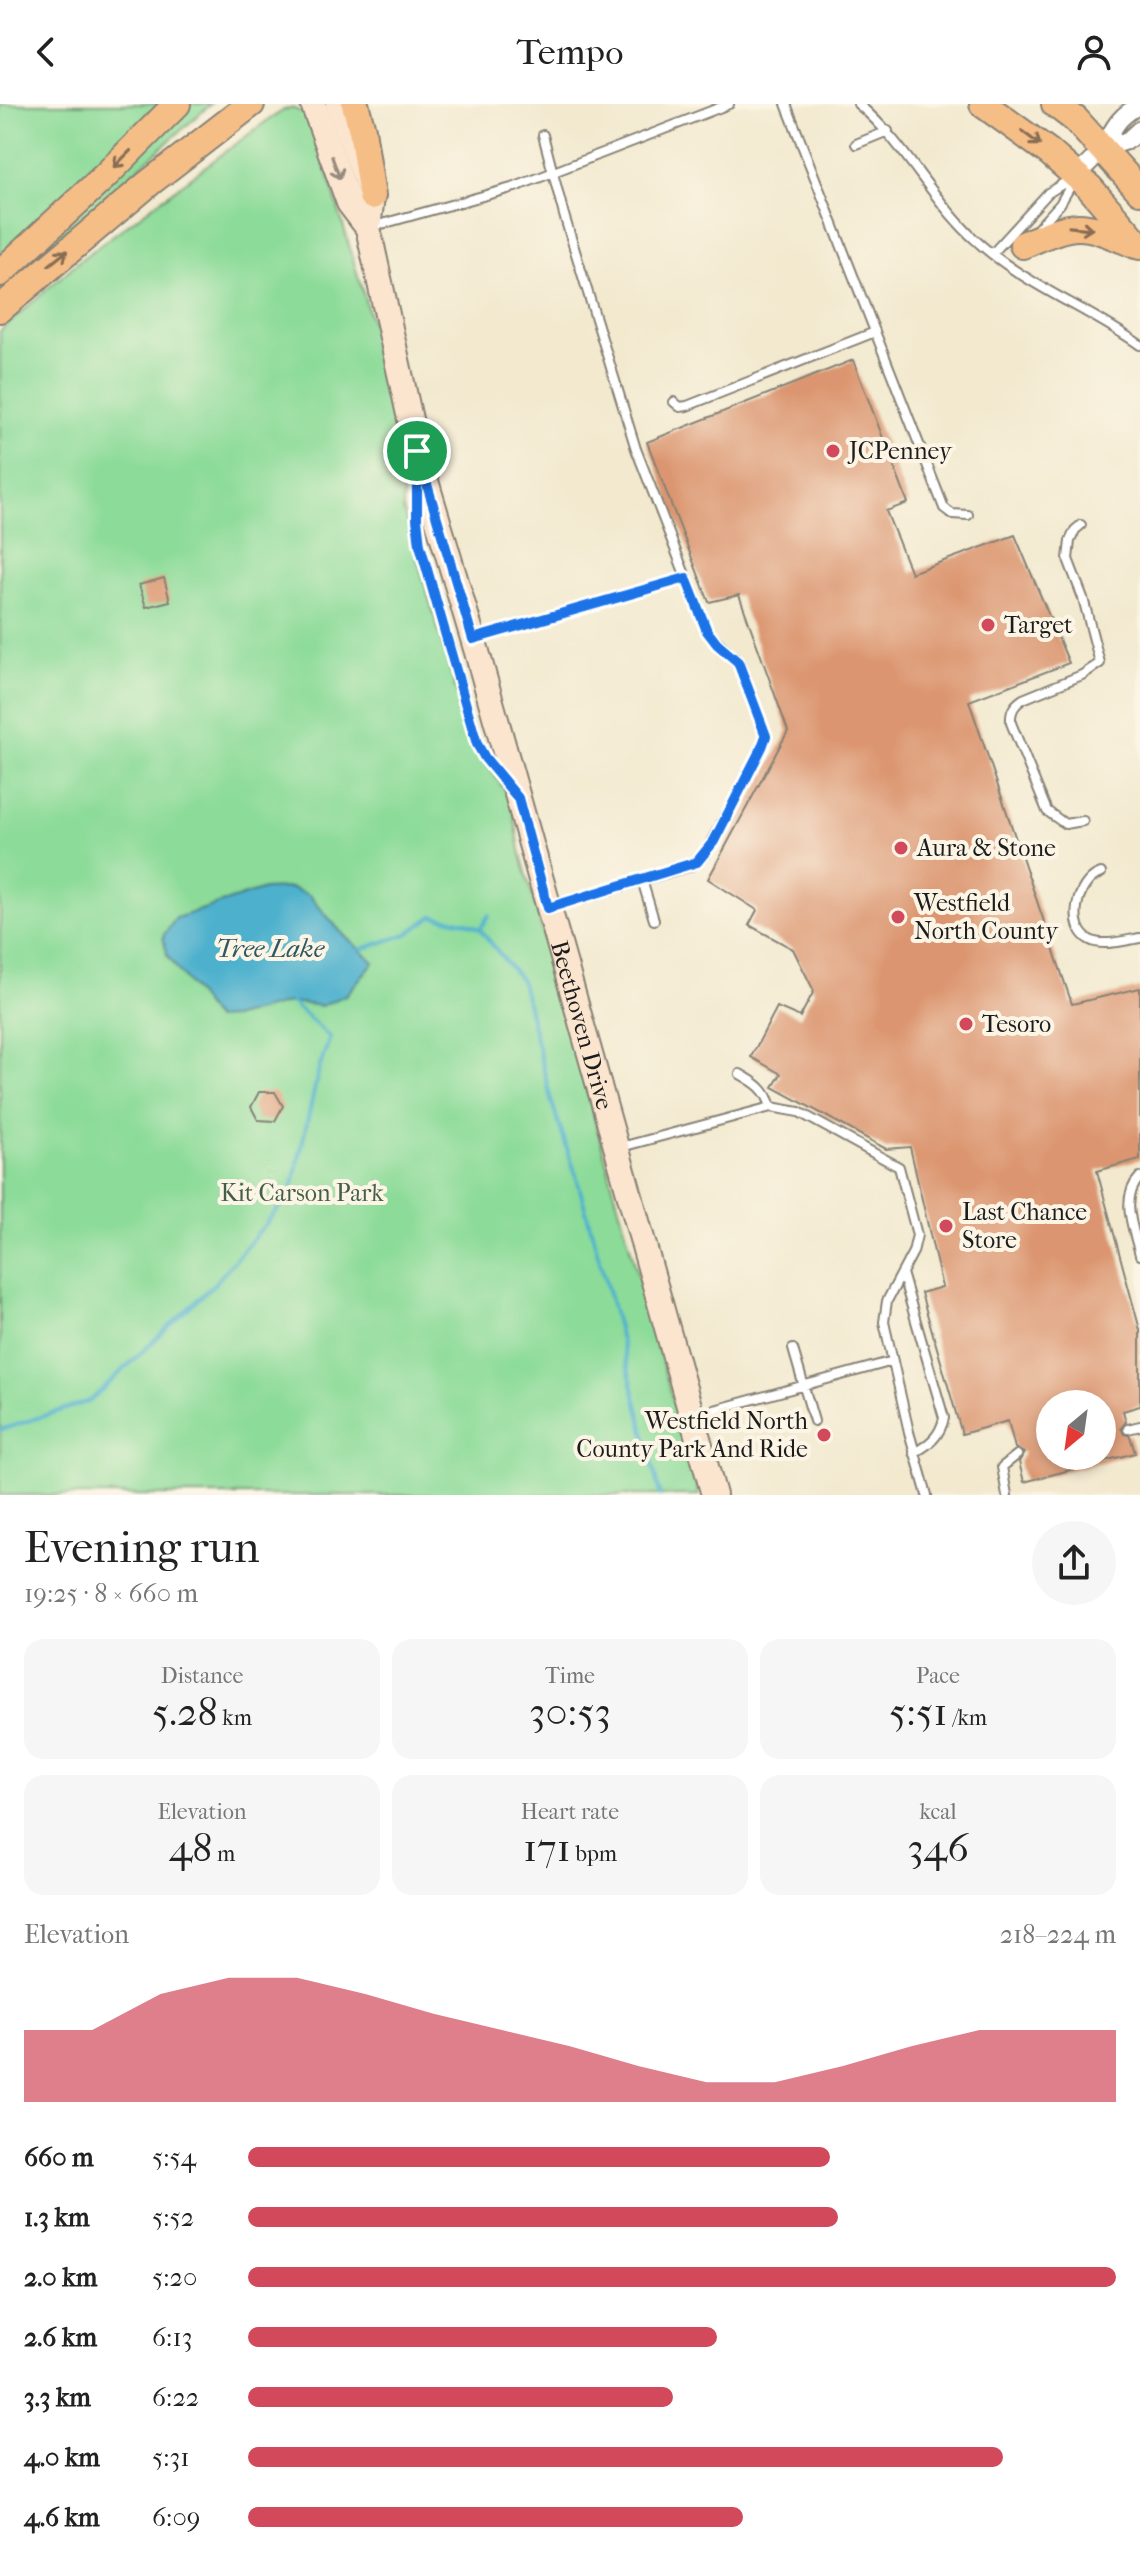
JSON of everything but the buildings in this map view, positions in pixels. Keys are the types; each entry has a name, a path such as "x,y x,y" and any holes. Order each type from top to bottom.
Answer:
{"main road":[{"path":"0,273 177,104"},
{"path":"0,309 149,183 251,104"},
{"name":"Beethoven Drive","path":"313,104 349,203 368,228"},
{"name":"Beethoven Drive","path":"338,104 372,196 368,228 417,451 473,639 714,1495"},
{"path":"355,104 372,196"},
{"path":"983,104 1076,175 1140,246"},
{"path":"1055,104 1076,120 1140,191"},
{"path":"1023,245 1073,226 1100,230 1140,246"}],"street":[{"path":"1076,175 1102,149 1112,127 1140,105"},
{"path":"1102,149 1127,141 1140,129"}],"lane":[{"path":"368,228 491,195 729,104"},
{"path":"786,104 944,508 952,514 968,515"},
{"path":"858,104 888,131 951,216 1004,265 1140,345"},
{"path":"856,144 888,131"},
{"path":"543,135 636,449 707,631 738,662 764,728 765,742 714,841 702,858 691,866 548,908"},
{"path":"992,254 1048,193 1076,175"},
{"path":"1004,265 1060,204 1076,175"},
{"path":"674,402 680,407 687,406 875,332"},
{"path":"417,451 420,545 473,730 485,758 518,798"},
{"path":"1081,525 1070,541 1068,559 1083,598 1100,663 1082,675 1023,699 1010,715 1047,811 1065,824 1083,821"},
{"path":"473,639 686,578"},
{"path":"1101,873 1090,878 1081,889 1078,905 1080,929 1085,937 1097,943 1140,938"},
{"path":"642,880 654,920"},
{"path":"740,1074 761,1086 771,1107"},
{"path":"616,1148 771,1107 799,1112 899,1167 917,1235 885,1311 884,1322 914,1453 927,1495"},
{"path":"1140,1177 1130,1191 1128,1204 1140,1255"},
{"path":"902,1272 944,1418 933,1442 914,1453"},
{"path":"793,1349 814,1421"},
{"path":"692,1416 893,1361"},
{"path":"1128,1429 1140,1426"},
{"path":"1007,1495 1002,1467 1017,1455"}],"green space":[{"path":"0,104 211,104 0,290"},
{"name":"Kit Carson Park","path":"292,108 304,113 317,136 403,430 403,509 471,742 512,800 520,851 699,1495 0,1495 0,331 80,260 264,123"}],"water":[{"name":"Tree Lake","path":"291,888 309,895 341,932 374,962 346,995 321,1006 291,1002 232,1018 215,1019 167,955 163,936 176,918 264,889"}],"waterway":[{"path":"480,929 489,915"},
{"path":"362,949 407,934 433,916 466,922 480,929 522,982 551,1100 576,1175 611,1301 660,1495"},
{"path":"0,1430 90,1401 216,1282 291,1194 319,1069 330,1037 291,1002"}],"place":[{"name":"JCPenney","path":"833,451"},
{"name":"Target","path":"988,625"},
{"name":"Aura & Stone","path":"901,848"},
{"name":"Westfield North County","path":"898,917"},
{"name":"Tesoro","path":"966,1024"},
{"name":"Last Chance Store","path":"946,1226"},
{"name":"Westfield North County Park And Ride","path":"824,1435"}],"route":[{"path":"417,451 473,639 686,578 707,631 738,662 766,736 708,852 697,862 548,908 518,798 477,744 420,545 417,451"}]}
